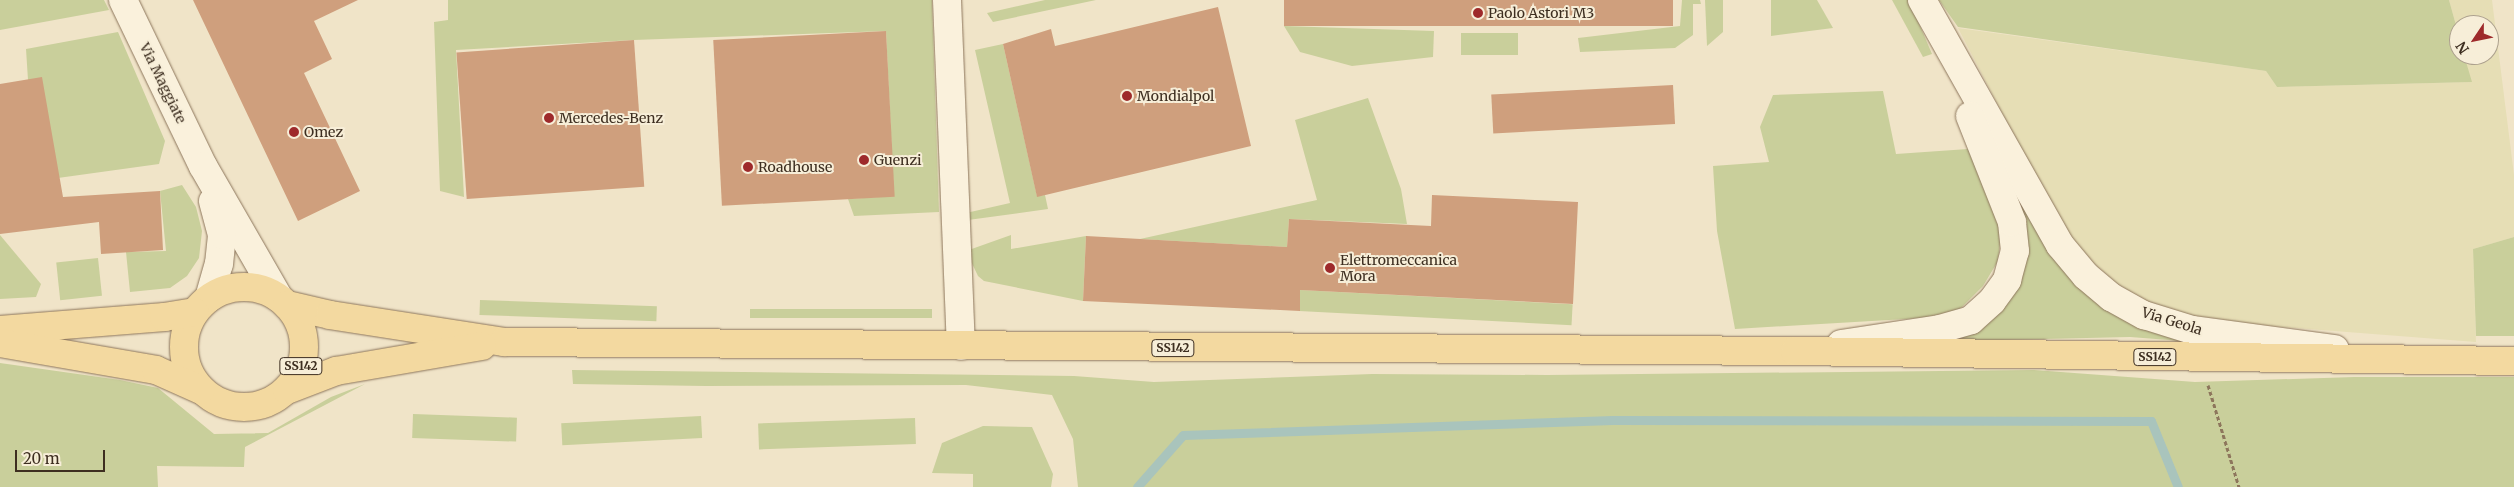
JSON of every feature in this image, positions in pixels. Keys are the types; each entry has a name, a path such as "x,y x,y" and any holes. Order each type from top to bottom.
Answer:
{"main road":[{"name":"SS142","path":"0,330 164,317 202,305 225,290 244,287 263,290 283,301 330,315 504,342 1795,351 2514,362"},
{"name":"SS142","path":"283,301 301,328 304,348 298,374 287,390"},
{"name":"SS142","path":"201,390 186,366 183,347 186,328 202,305"},
{"name":"SS142","path":"0,343 156,370 201,390 217,402 244,408 263,405 287,390 336,371 504,342"}],"street":[{"name":"Via Maggiate","path":"123,0 202,166 283,301"},
{"path":"947,0 961,346"},
{"name":"Via Geola","path":"1922,0 2060,245 2086,276 2111,297 2144,315 2192,330 2412,360"},
{"name":"Via Geola","path":"1795,351 1940,329 1971,320 1992,300 2007,280 2015,251 2012,222 1934,24"},
{"name":"Via Maggiate","path":"202,166 222,235 219,264 202,305"}],"path":[{"path":"2200,358 2239,487"}],"shaded area":[{"path":"2449,0 2492,0 2494,15 2453,15"},
{"path":"1958,28 2266,71 2277,87 2471,82 2467,65 2499,65 2499,56 2514,175 2514,237 2473,249 2476,342 2191,320 2146,302 2097,271 2069,236 2039,184"}],"green space":[{"path":"0,0 104,0 109,10 0,30"},
{"path":"448,0 932,0 939,212 854,216 848,199 894,196 886,31 634,40 456,50 464,197 440,191 434,22 448,20"},
{"path":"1045,0 1096,0 993,22 987,13"},
{"path":"1682,0 1700,0 1701,4 1693,4 1693,35 1675,48 1580,52 1578,38 1680,26"},
{"path":"1705,0 1723,0 1723,32 1707,46"},
{"path":"1771,0 1817,0 1833,28 1771,36"},
{"path":"1892,0 1909,0 1932,54 1923,57"},
{"path":"1939,0 2449,0 2453,15 2449,15 2449,65 2467,65 2472,82 2277,87 2266,71 1958,27"},
{"path":"1284,26 1434,31 1433,57 1352,66 1300,52"},
{"path":"118,32 165,141 159,164 0,186 0,146 28,80 26,49"},
{"path":"1461,33 1518,33 1518,55 1461,55"},
{"path":"1003,44 1037,196 1045,195 1048,209 968,220 966,213 1010,203 975,50"},
{"path":"1883,91 1896,154 1968,149 1988,187 2001,234 1998,261 1983,286 1959,310 1923,318 1735,329 1717,231 1713,166 1769,162 1760,127 1773,95"},
{"path":"1368,98 1401,189 1407,224 1289,219 1287,247 1140,239 1317,200 1295,120"},
{"path":"182,185 196,207 202,231 199,258 187,276 170,288 130,292 126,252 166,251 160,191"},
{"path":"2018,198 2056,259 2195,342 2130,337 1956,341 2009,301 2022,279 2021,216"},
{"path":"0,235 41,284 36,297 0,299"},
{"path":"1011,235 1011,249 1086,236 1083,301 984,281 978,276 966,251"},
{"path":"2514,237 2514,336 2476,336 2473,249"},
{"path":"98,258 102,296 60,300 56,262"},
{"path":"1300,290 1573,304 1572,325 1299,311"},
{"path":"480,300 657,306 656,321 479,315"},
{"path":"750,309 932,309 932,318 750,318"},
{"path":"0,363 120,380 158,388 214,434 268,433 331,397 365,384 245,447 244,467 157,466 158,487 0,487"},
{"path":"572,370 1074,376 1154,382 1372,374 1547,375 2034,370 2195,382 2354,377 2514,377 2514,487 1078,487 1073,439 1052,395 966,385 706,386 573,384"},
{"path":"413,414 517,418 516,442 412,438"},
{"path":"701,416 702,438 562,445 561,423"},
{"path":"915,418 916,444 759,449 758,423"},
{"path":"983,426 1032,427 1053,474 1051,487 973,487 973,474 932,473 942,443"}],"building":[{"name":"Omez","path":"193,0 358,0 314,21 332,59 304,73 360,191 298,221"},
{"name":"Paolo Astori M3","path":"1284,0 1673,0 1673,26 1284,26"},
{"name":"Mondialpol","path":"1218,7 1251,146 1037,197 1003,44 1051,29 1055,46"},
{"path":"886,31 895,197 722,206 713,40"},
{"name":"Mercedes-Benz","path":"634,40 644,187 467,199 456,52"},
{"path":"42,77 63,197 160,191 163,250 101,254 99,222 0,234 0,84"},
{"path":"1673,85 1675,124 1493,133 1491,95"},
{"name":"Elettromeccanica Mora","path":"1432,195 1578,202 1573,304 1300,290 1300,311 1083,301 1086,236 1287,247 1289,219 1431,226"}],"waterway":[{"path":"1137,487 1183,435 1613,420 2151,421 2178,487"}],"place":[{"name":"Paolo Astori M3","path":"1478,13"},
{"name":"Mondialpol","path":"1127,96"},
{"name":"Mercedes-Benz","path":"549,118"},
{"name":"Omez","path":"294,132"},
{"name":"Guenzi","path":"864,160"},
{"name":"Roadhouse","path":"748,167"},
{"name":"Elettromeccanica Mora","path":"1330,268"}]}
